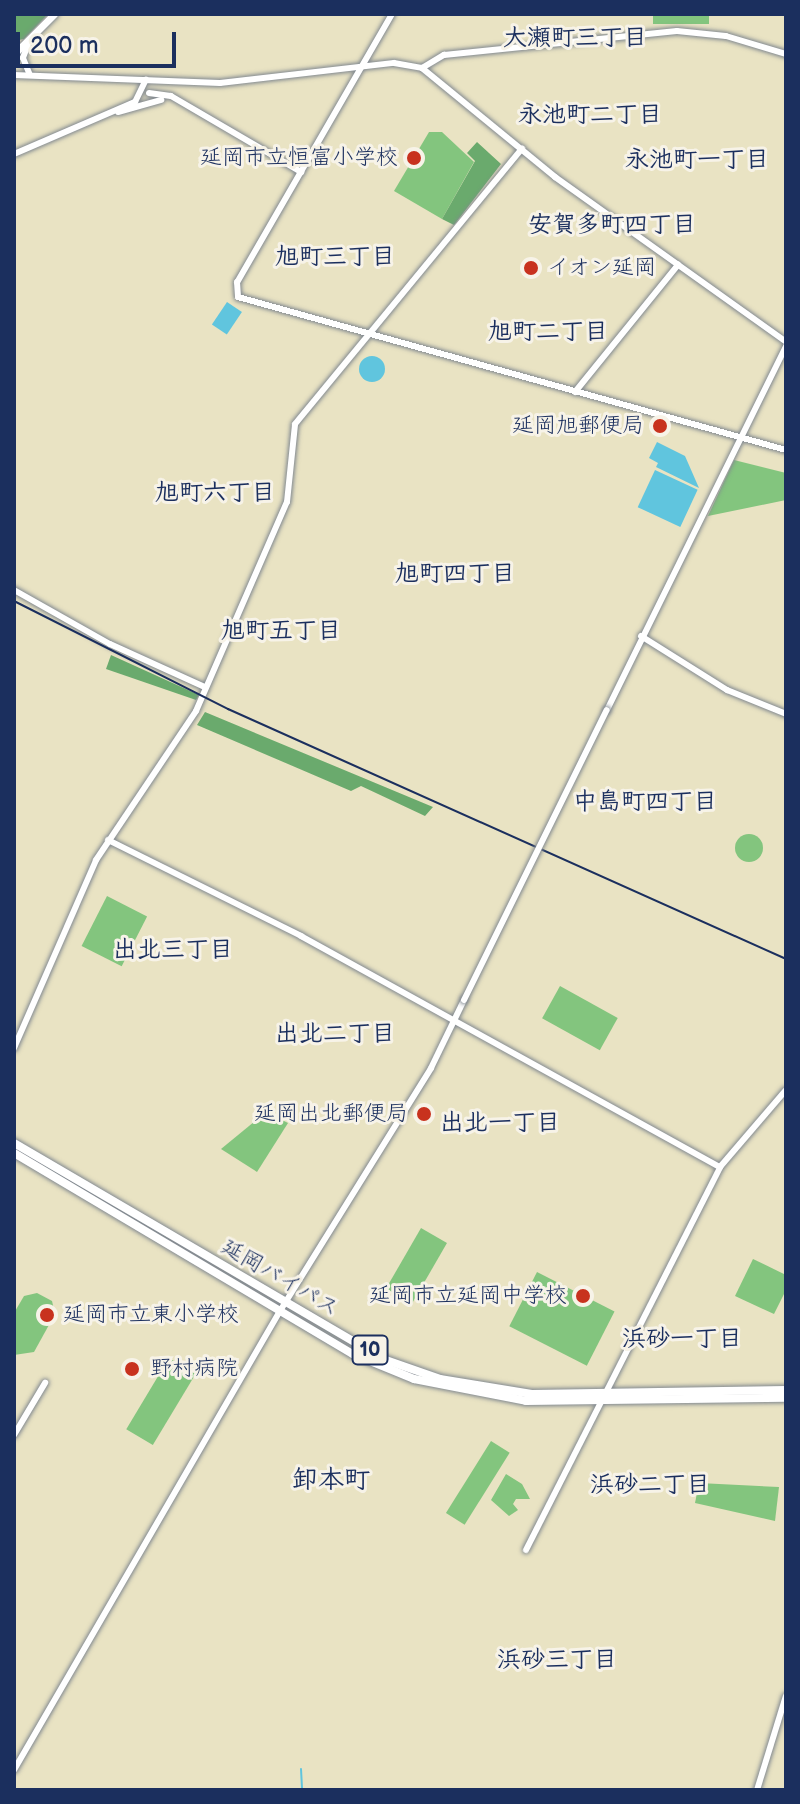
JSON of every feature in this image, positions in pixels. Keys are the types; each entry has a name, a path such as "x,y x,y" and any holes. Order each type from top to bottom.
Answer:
{"highway":[{"name":"延岡バイパス","path":"14,1143 383,1359 440,1379 532,1394 774,1394 786,1390"},
{"name":"延岡バイパス","path":"14,1153 353,1354 441,1387 526,1401 602,1396"},
{"name":"延岡バイパス","path":"774,1394 786,1398"}],"main road":[{"path":"14,54 54,14"}],"street":[{"path":"392,14 235,286 236,294 257,305 786,450"},
{"path":"422,68 444,55 677,31 726,36 786,54"},
{"path":"30,75 23,58 34,35"},
{"path":"14,75 220,83 394,63 422,68 522,149 786,344 455,1021 285,1302 14,1770"},
{"path":"140,106 149,93 146,79"},
{"path":"14,154 140,99 146,79"},
{"path":"149,93 172,97 301,172"},
{"path":"98,117 172,97"},
{"path":"14,1048 108,840 188,728 287,502 295,424 522,149"},
{"path":"575,392 678,265"},
{"path":"14,590 110,644 205,687"},
{"path":"641,636 727,690 786,714"},
{"path":"108,840 284,927 720,1167"},
{"path":"526,1550 720,1167 786,1090"},
{"path":"14,1435 45,1383"},
{"path":"757,1790 786,1696"}],"green space":[{"path":"14,14 48,14 24,39 14,41"},
{"path":"653,14 709,14 709,24 653,24"},
{"path":"429,132 442,132 474,162 442,219 394,191"},
{"path":"477,142 501,164 454,225 442,219 475,161 467,153"},
{"path":"734,460 786,473 786,500 708,516"},
{"path":"111,655 199,695 196,700 106,669"},
{"path":"205,712 433,807 425,816 361,786 351,791 197,725"},
{"path":"749,834 759,838 763,848 759,858 749,862 739,858 735,848 739,838"},
{"path":"107,896 147,916 122,966 82,946"},
{"path":"560,986 618,1018 600,1050 542,1018"},
{"path":"266,1112 288,1123 257,1172 221,1149"},
{"path":"421,1228 447,1243 412,1304 386,1289"},
{"path":"753,1259 786,1275 786,1290 774,1314 735,1296"},
{"path":"537,1272 615,1311 587,1366 509,1326"},
{"path":"37,1293 52,1301 55,1314 34,1352 14,1355 14,1313 24,1296"},
{"path":"169,1358 196,1374 153,1445 126,1429"},
{"path":"491,1441 510,1453 465,1525 446,1513"},
{"path":"506,1474 522,1484 530,1499 516,1499 513,1504 518,1510 509,1516 491,1500"},
{"path":"699,1483 779,1487 775,1521 695,1503"}],"water":[{"path":"227,302 242,312 227,334 212,324"},
{"path":"372,356 381,360 385,369 381,378 372,382 363,378 359,369 363,360"},
{"path":"657,442 685,456 699,488 656,467 658,463 649,458"},
{"path":"655,470 698,490 680,527 638,507"}],"waterway":[{"path":"301,1769 302,1790"}],"railway":[{"path":"14,601 228,709 786,959"}],"place":[{"name":"延岡市立恒富小学校","path":"414,158"},
{"name":"イオン延岡","path":"531,268"},
{"name":"延岡旭郵便局","path":"660,426"},
{"name":"延岡出北郵便局","path":"424,1114"},
{"name":"延岡市立延岡中学校","path":"583,1296"},
{"name":"延岡市立東小学校","path":"47,1315"},
{"name":"野村病院","path":"132,1369"}],"district":[{"name":"大瀬町三丁目","path":"575,38"},
{"name":"永池町二丁目","path":"590,115"},
{"name":"永池町一丁目","path":"697,160"},
{"name":"安賀多町四丁目","path":"612,225"},
{"name":"旭町三丁目","path":"335,257"},
{"name":"旭町二丁目","path":"548,332"},
{"name":"旭町六丁目","path":"215,493"},
{"name":"旭町四丁目","path":"455,574"},
{"name":"旭町五丁目","path":"281,631"},
{"name":"中島町四丁目","path":"645,802"},
{"name":"出北三丁目","path":"173,950"},
{"name":"出北二丁目","path":"335,1034"},
{"name":"出北一丁目","path":"500,1123"},
{"name":"浜砂一丁目","path":"682,1339"},
{"name":"卸本町","path":"331,1481"},
{"name":"浜砂二丁目","path":"650,1485"},
{"name":"浜砂三丁目","path":"557,1660"}]}
